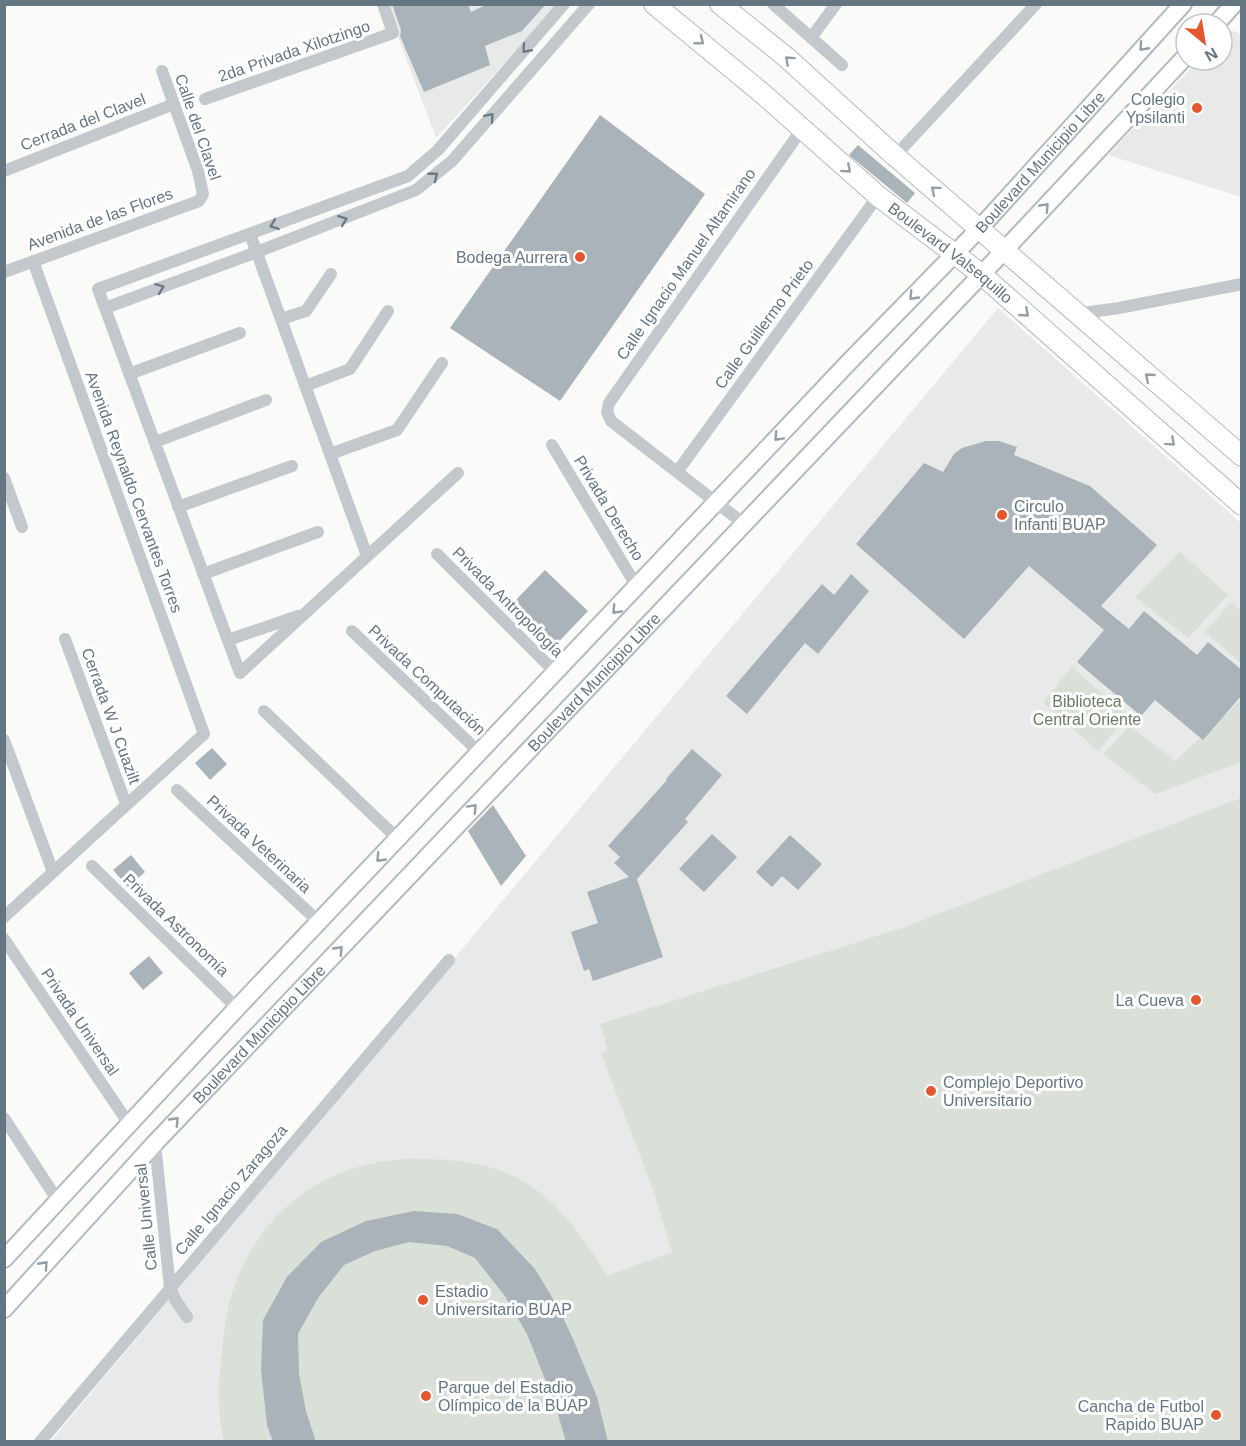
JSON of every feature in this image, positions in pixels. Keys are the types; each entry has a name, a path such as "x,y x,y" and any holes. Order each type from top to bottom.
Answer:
{"main road":[{"name":"Boulevard Valsequillo","path":"654,4 763,94 878,196 981,274 1242,505"},
{"name":"Boulevard Valsequillo","path":"720,4 786,57 895,156 1242,456"},
{"name":"Boulevard Municipio Libre","path":"4,1259 237,1008 980,228 1183,4"},
{"name":"Boulevard Municipio Libre","path":"4,1309 154,1143 1005,250 1174,69"}],"street":[{"name":"2da Privada Xilotzingo","path":"205,99 393,33 383,4"},
{"path":"105,308 416,190 452,161 589,4"},
{"path":"773,4 842,65"},
{"path":"811,38 836,4"},
{"path":"895,156 1036,4"},
{"path":"458,473 240,673 98,289 408,176 438,150 560,9 569,27"},
{"path":"507,70 521,82"},
{"name":"Calle del Clavel","path":"162,71 198,171 203,194"},
{"name":"Cerrada del Clavel","path":"4,171 174,105"},
{"name":"Calle Ignacio Manuel Altamirano","path":"677,472 611,421 607,412 609,403 802,129"},
{"path":"408,176 416,190"},
{"name":"Avenida de las Flores","path":"4,272 199,201 203,194"},
{"name":"Calle Guillermo Prieto","path":"677,472 878,196"},
{"path":"250,234 367,556"},
{"name":"Avenida Reynaldo Cervantes Torres","path":"33,261 204,734 126,804"},
{"path":"281,319 306,311 331,274"},
{"path":"1076,314 1242,284"},
{"path":"305,386 350,369 388,311"},
{"path":"129,374 240,333"},
{"path":"330,454 397,430 442,363"},
{"path":"155,442 266,400"},
{"name":"Privada Derecho","path":"552,445 637,587"},
{"path":"178,507 292,466"},
{"path":"677,472 743,523"},
{"path":"4,478 22,527"},
{"path":"203,574 318,531"},
{"name":"Privada Antropología","path":"437,554 556,673"},
{"path":"228,640 305,613"},
{"name":"Privada Computación","path":"352,631 480,753"},
{"name":"Cerrada W J Cuazilt","path":"65,639 126,804"},
{"path":"264,711 398,839"},
{"path":"4,740 53,872"},
{"name":"Privada Veterinaria","path":"177,790 319,922"},
{"path":"4,917 126,804"},
{"name":"Privada Astronomía","path":"92,866 237,1008"},
{"name":"Privada Universal","path":"4,939 129,1124"},
{"name":"Calle Ignacio Zaragoza","path":"39,1442 449,960"},
{"path":"4,1118 58,1201"},
{"name":"Calle Universal","path":"154,1143 170,1288"},
{"path":"170,1288 187,1317"}],"shaded area":[{"path":"386,5 558,5 436,138"},
{"name":"Colegio Ypsilanti","path":"1234,31 1241,34 1241,197 1108,155 1188,72 1234,72"},
{"path":"998,308 1241,523 1241,1441 50,1442"}],"green space":[{"path":"1180,552 1228,595 1188,638 1135,597"},
{"path":"1231,602 1241,611 1241,663 1205,632"},
{"name":"Biblioteca Central Oriente","path":"1072,667 1127,716 1098,751 1043,702"},
{"path":"1241,700 1241,762 1155,794 1103,754 1130,726 1175,761"},
{"name":"Complejo Deportivo Universitario","path":"1241,798 1241,1441 224,1442 219,1408 219,1385 224,1330 232,1294 244,1263 261,1236 281,1212 304,1193 331,1177 391,1160 424,1159 463,1162 500,1171 537,1191 571,1224 607,1276 672,1252 655,1195 601,1053 608,1050 600,1024 902,928"}],"building":[{"path":"392,4 468,4 471,12 488,4 546,4 522,31 485,46 490,65 424,92 400,36 401,30"},
{"name":"Bodega Aurrera","path":"600,115 705,194 560,401 450,328"},
{"path":"858,145 915,193 907,203 849,155"},
{"name":"Circulo Infanti BUAP","path":"986,441 999,441 1017,447 1014,455 1090,486 1157,545 1101,606 1129,629 1144,611 1197,655 1208,642 1242,670 1242,695 1203,740 1155,700 1141,716 1077,662 1104,630 1029,566 964,639 856,544 924,463 943,472 954,454 962,448"},
{"path":"545,570 588,611 549,652 506,610"},
{"path":"851,574 869,591 818,654 805,643 747,714 726,696 822,584 834,595"},
{"path":"212,748 227,764 210,780 195,763"},
{"path":"692,749 722,775 685,819 688,822 637,879 663,957 593,981 589,969 584,971 571,932 598,923 587,892 629,877 614,863 620,857 608,846"},
{"path":"493,805 526,856 501,886 468,831"},
{"path":"712,834 737,857 704,892 679,869"},
{"path":"790,835 822,864 798,890 782,876 772,887 756,872"},
{"path":"131,855 145,872 128,887 113,870"},
{"path":"149,956 163,973 143,990 129,973"},
{"path":"414,1211 457,1214 497,1229 535,1269 558,1307 573,1339 597,1397 608,1442 566,1442 555,1404 527,1334 505,1296 475,1258 447,1246 409,1242 375,1251 344,1265 318,1298 298,1334 299,1374 306,1411 316,1442 273,1442 267,1425 261,1370 263,1320 287,1277 321,1242 366,1221"}],"place":[{"name":"Colegio Ypsilanti","path":"1197,108"},
{"name":"Bodega Aurrera","path":"580,257"},
{"name":"Circulo Infanti BUAP","path":"1002,515"},
{"name":"La Cueva","path":"1196,1000"},
{"name":"Complejo Deportivo Universitario","path":"931,1091"},
{"name":"Estadio Universitario BUAP","path":"423,1300"},
{"name":"Parque del Estadio Olímpico de la BUAP","path":"426,1396"},
{"name":"Cancha de Futbol Rapido BUAP","path":"1216,1415"}]}
